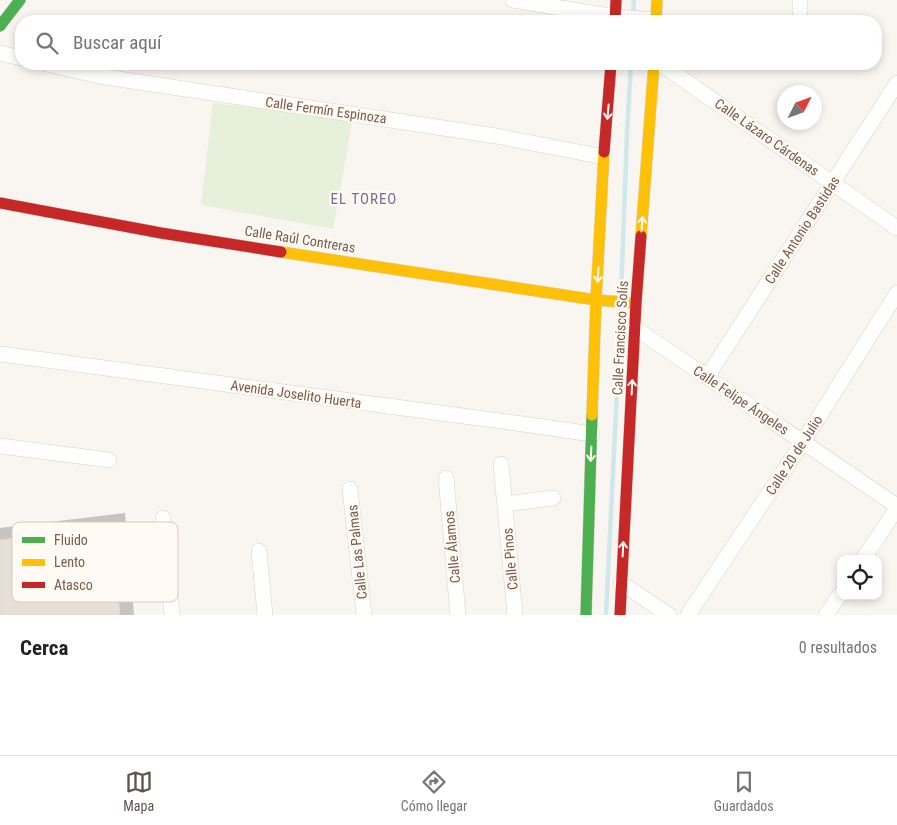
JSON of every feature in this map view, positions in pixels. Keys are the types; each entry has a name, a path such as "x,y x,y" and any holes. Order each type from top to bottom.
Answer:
{"main road":[{"path":"0,26 20,0"},
{"path":"615,15 616,0"},
{"path":"656,15 657,0"},
{"name":"Calle Francisco Solís","path":"586,615 596,300 604,157 611,70"},
{"name":"Calle Francisco Solís","path":"620,615 636,303 654,70"},
{"name":"Calle Raúl Contreras","path":"0,203 161,233 596,300 636,303"}],"street":[{"path":"513,0 594,15"},
{"path":"0,53 15,57"},
{"name":"Calle Fermín Espinoza","path":"73,70 99,76 496,136 604,157"},
{"name":"Calle Lázaro Cárdenas","path":"670,70 897,228"},
{"name":"Calle Antonio Bastidas","path":"707,377 897,83"},
{"name":"Calle 20 de Julio","path":"688,615 897,293"},
{"name":"Calle Felipe Ángeles","path":"635,328 897,507"},
{"name":"Avenida Joselito Huerta","path":"0,354 592,434"},
{"path":"0,446 109,460"},
{"name":"Calle Pinos","path":"501,464 515,615"},
{"name":"Calle Álamos","path":"446,478 458,615"},
{"name":"Calle Las Palmas","path":"350,489 364,615"},
{"path":"505,504 553,498"},
{"path":"866,555 897,507"},
{"path":"163,518 163,522"},
{"path":"259,551 265,615"},
{"path":"621,583 669,615"},
{"path":"826,615 837,599"},
{"path":"171,602 172,615"}],"green space":[{"path":"213,103 353,118 333,229 201,205"}],"building":[{"path":"12,538 12,602 119,602 120,615 0,615 0,540"}],"waterway":[{"path":"633,15 634,0"},
{"path":"621,296 631,70"},
{"path":"606,615 621,309"}],"traffic: fast":[{"path":"0,26 20,0"},
{"path":"586,615 592,415"}],"traffic: slow":[{"path":"656,15 657,0"},
{"path":"641,236 654,70"},
{"path":"592,415 604,152"},
{"path":"281,252 596,300 636,303"}],"traffic: jam":[{"path":"615,15 616,0"},
{"path":"604,152 611,70"},
{"path":"0,203 161,233 281,252"},
{"path":"620,615 641,236"}],"district":[{"name":"EL TOREO","path":"364,199"}]}
